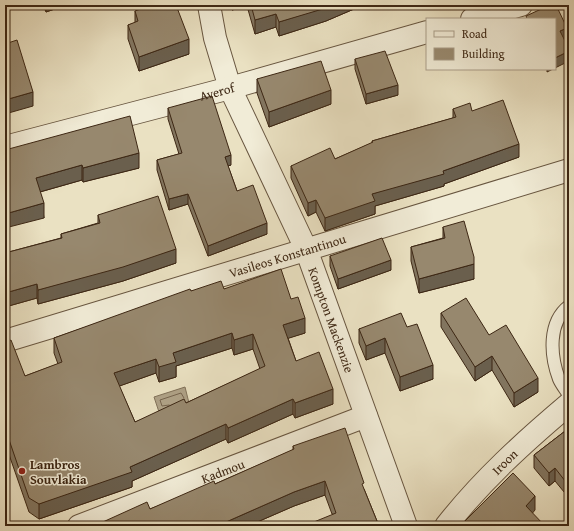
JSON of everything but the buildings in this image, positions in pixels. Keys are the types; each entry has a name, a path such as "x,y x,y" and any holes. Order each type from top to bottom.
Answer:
{"street":[{"name":"Kompton Mackenzie","path":"209,5 215,38 230,88 306,249 406,526"},
{"path":"476,18 521,5"},
{"name":"Averof","path":"5,147 230,88 426,32"},
{"name":"Vasileos Konstantinou","path":"5,341 569,170"},
{"name":"Iroon","path":"446,526 495,470 521,444 569,404"},
{"name":"Kadmou","path":"79,526 366,416"}],"lane":[{"path":"569,306 561,312 551,341 559,380 569,395"}],"water":[{"path":"185,387 189,403 159,412 154,397"}],"place":[{"name":"Lambros Souvlakia","path":"22,471"}]}
